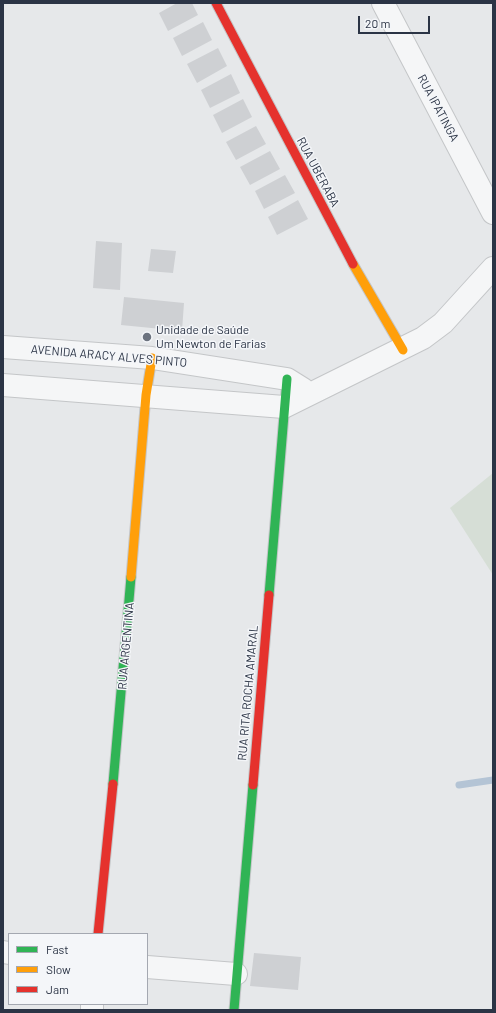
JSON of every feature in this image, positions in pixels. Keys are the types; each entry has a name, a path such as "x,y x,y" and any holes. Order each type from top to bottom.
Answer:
{"street":[{"name":"RUA UBERABA","path":"216,3 362,281 403,350"},
{"name":"RUA IPATINGA","path":"383,3 493,213"},
{"path":"3,385 284,407 403,350 423,338 443,323 493,268"},
{"path":"3,347 3,352"},
{"name":"AVENIDA ARACY ALVES PINTO","path":"3,347 152,358 287,379"},
{"name":"RUA ARGENTINA","path":"98,933 119,723 146,395 152,358"},
{"path":"287,379 310,394"},
{"name":"RUA RITA ROCHA AMARAL","path":"234,1010 287,379"},
{"path":"148,967 236,974"}],"shaded area":[{"path":"493,473 493,575 450,508"}],"building":[{"path":"177,3 192,3 198,15 168,31 159,13"},
{"path":"203,22 212,40 182,56 173,38"},
{"path":"218,48 227,66 197,83 187,64"},
{"path":"231,74 240,93 210,108 201,90"},
{"path":"243,99 252,117 222,133 213,115"},
{"path":"256,126 266,144 236,160 226,142"},
{"path":"270,151 280,169 250,185 240,167"},
{"path":"285,175 295,193 264,209 255,191"},
{"path":"298,200 308,219 277,235 268,217"},
{"path":"96,241 122,243 120,290 93,288"},
{"path":"151,249 176,251 173,273 148,271"},
{"path":"124,297 184,303 182,331 121,325"},
{"path":"254,953 301,957 298,990 250,986"}],"waterway":[{"path":"459,785 493,780"}],"traffic: fast":[{"path":"269,595 287,379"},
{"path":"113,784 131,577"},
{"path":"234,1010 253,785"}],"traffic: slow":[{"path":"353,264 403,350"},
{"path":"131,577 146,395 152,358"}],"traffic: jam":[{"path":"216,3 353,264"},
{"path":"253,785 269,595"},
{"path":"98,933 113,784"}],"place":[{"name":"Unidade de Saúde Um Newton de Farias","path":"147,337"}]}
